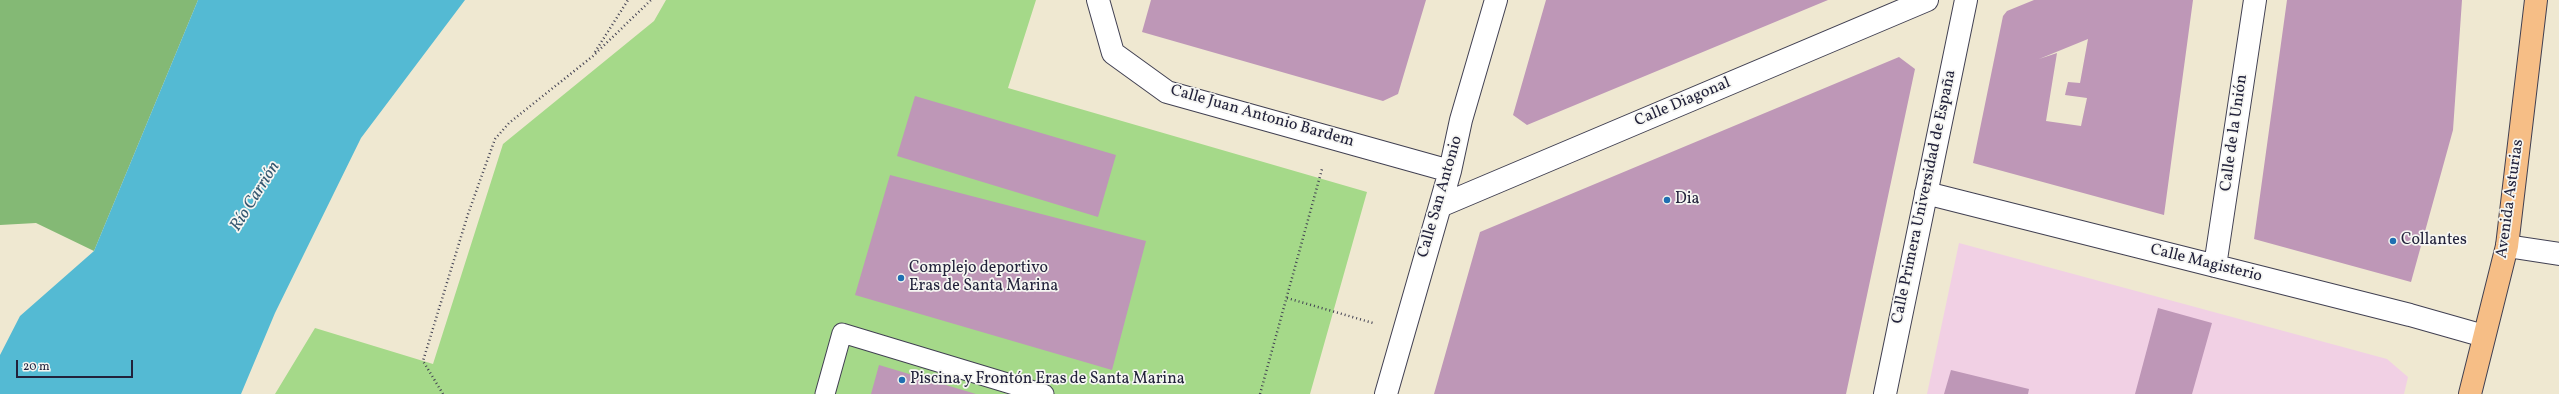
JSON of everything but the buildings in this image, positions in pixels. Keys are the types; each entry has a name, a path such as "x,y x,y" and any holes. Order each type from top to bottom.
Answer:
{"main road":[{"name":"Avenida Asturias","path":"2470,394 2507,246 2536,0"}],"street":[{"name":"Calle Juan Antonio Bardem","path":"1098,0 1113,53 1167,92 1331,136 1450,171"},
{"name":"Calle San Antonio","path":"1386,394 1450,171 1461,120 1496,0"},
{"name":"Calle Diagonal","path":"1440,206 1927,0"},
{"name":"Calle Primera Universidad de España","path":"1885,394 1966,0"},
{"name":"Calle de la Unión","path":"2215,266 2255,0"},
{"name":"Calle Magisterio","path":"1926,194 2410,315 2484,336"},
{"path":"2507,246 2559,254"}],"lane":[{"path":"825,394 842,333 1044,394"}],"path":[{"path":"592,56 628,0"},
{"path":"443,394 423,361 468,214 495,139 509,123 592,56 652,0"},
{"path":"1260,394 1331,136"},
{"path":"1287,298 1403,331"}],"shaded area":[{"path":"1959,243 2387,359 2408,377 2404,394 1927,394"}],"green space":[{"path":"0,0 198,0 94,251 36,223 0,225"},
{"name":"Complejo deportivo Eras de Santa Marina","path":"666,0 1036,0 1008,88 1367,192 1310,394 275,394 315,328 433,364 503,144 654,21"}],"water":[{"name":"Río Carrión","path":"198,0 465,0 361,138 275,313 241,394 0,394 0,355 20,316 94,251"}],"place":[{"name":"Dia","path":"1667,200"},
{"name":"Collantes","path":"2393,241"},
{"name":"Complejo deportivo Eras de Santa Marina","path":"901,278"},
{"name":"Piscina y Frontón Eras de Santa Marina","path":"902,380"}]}
